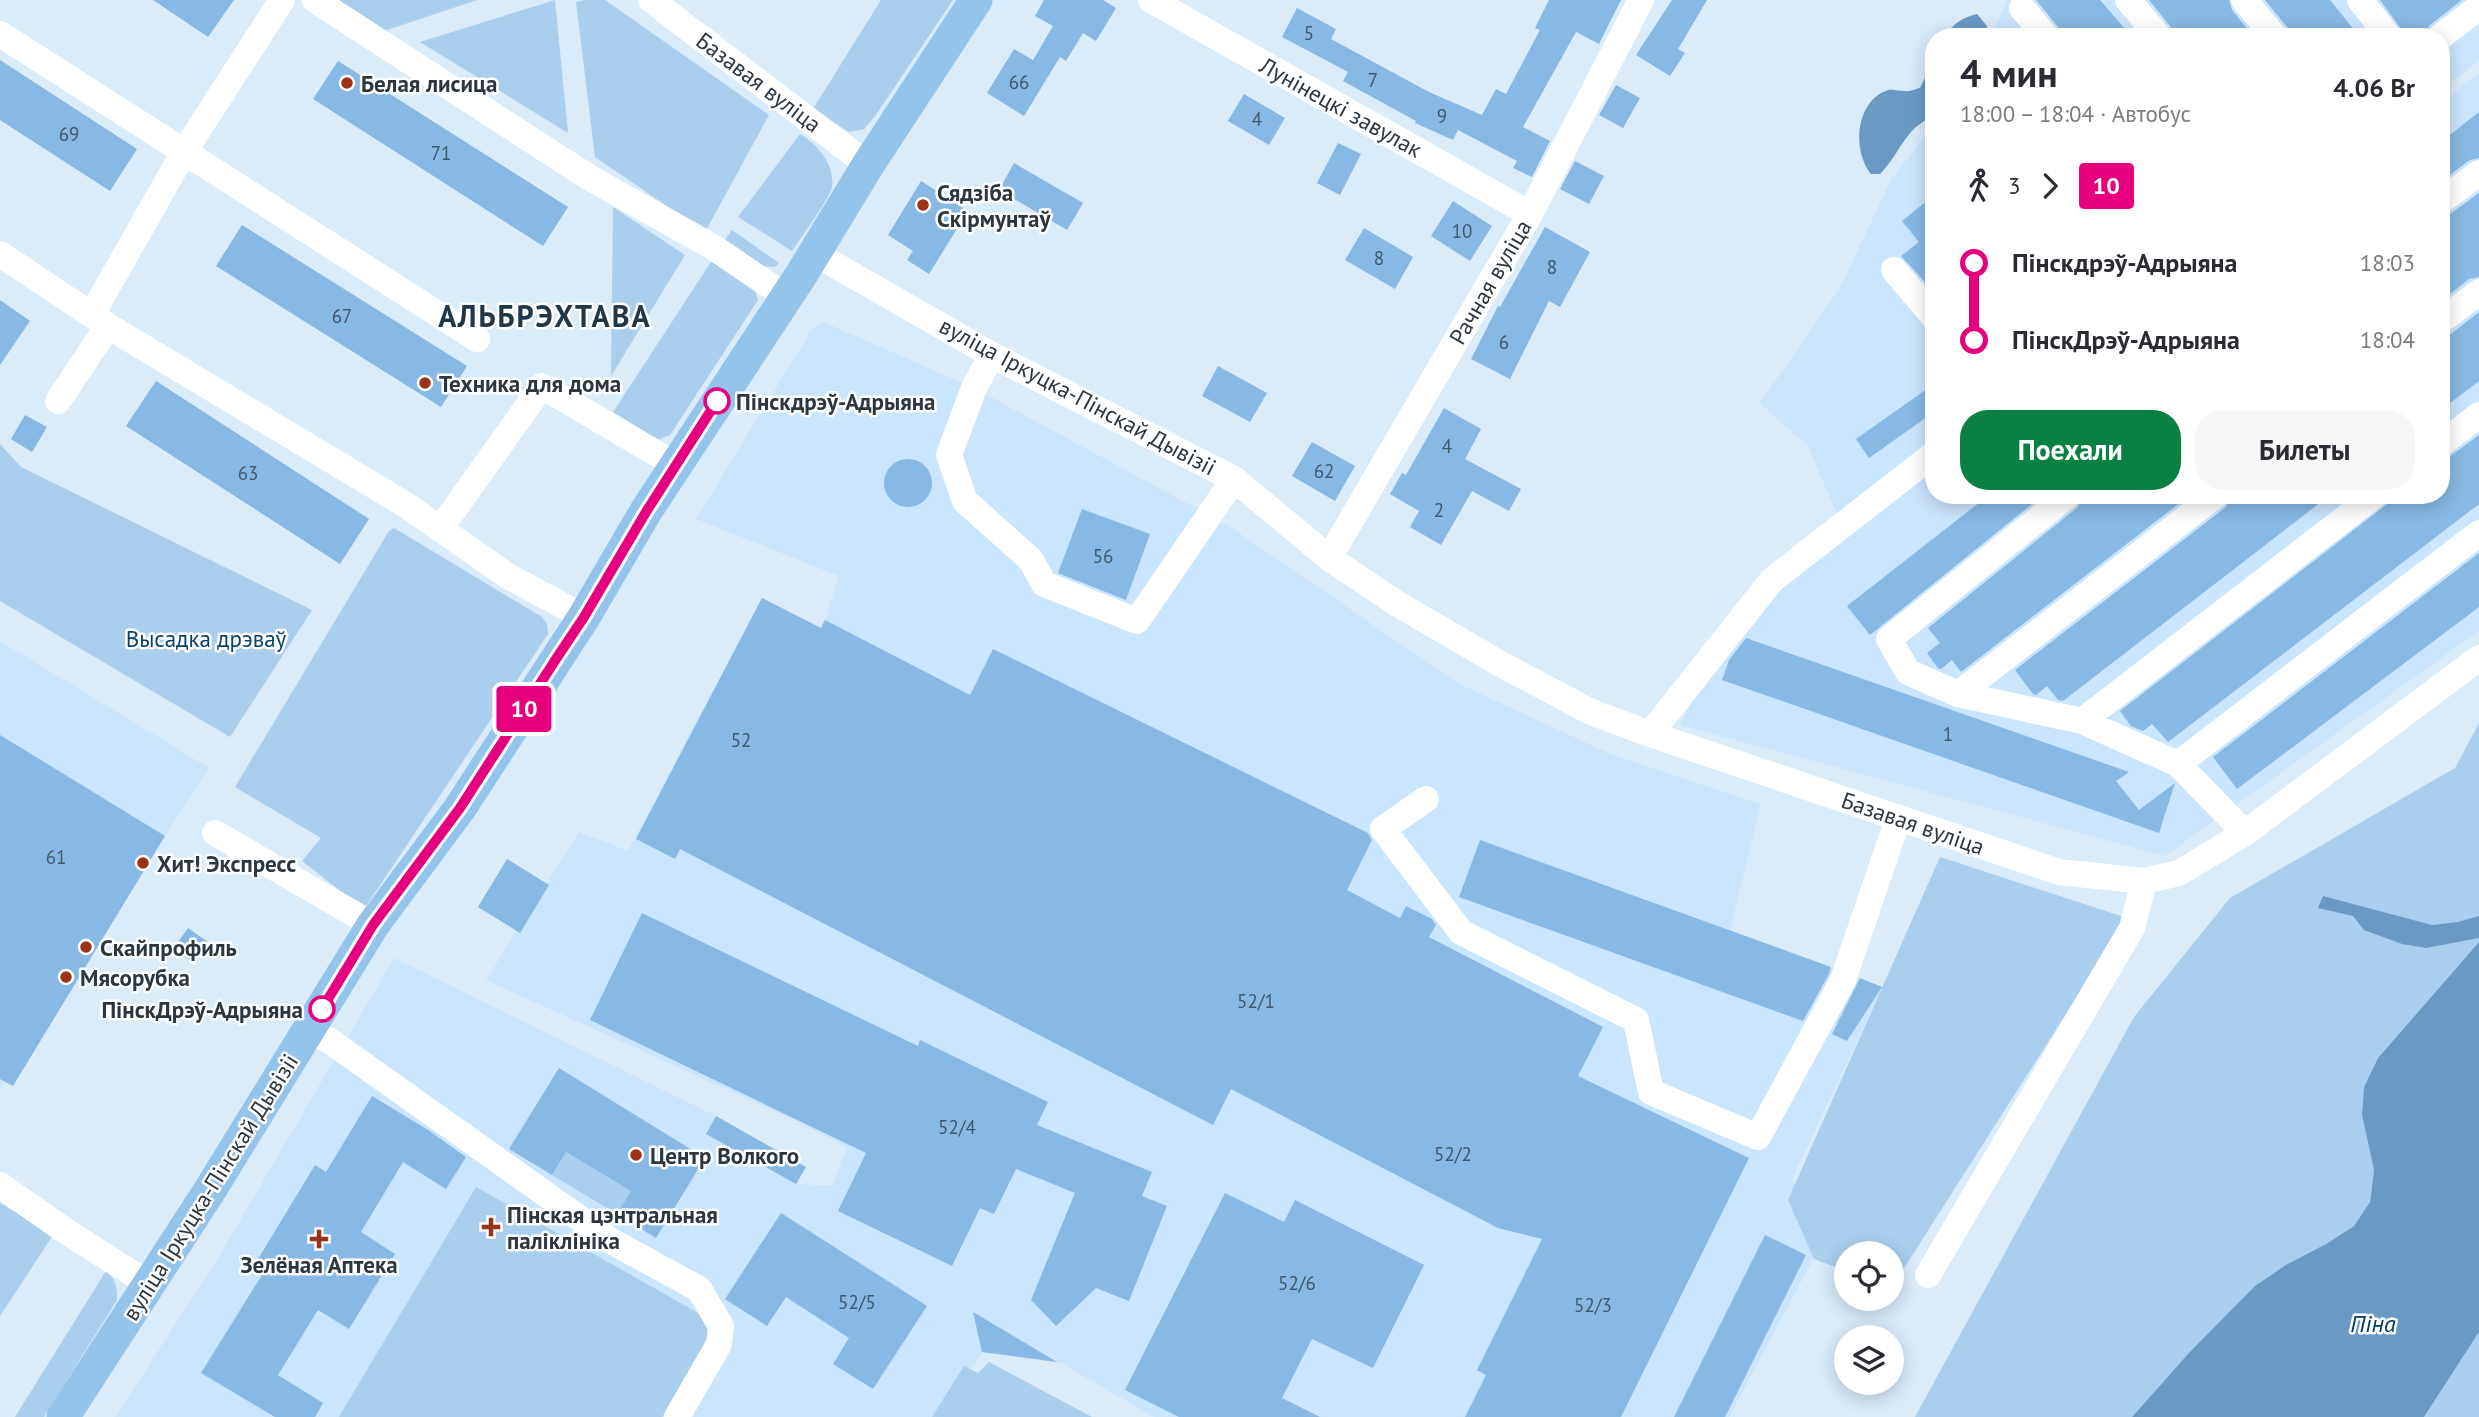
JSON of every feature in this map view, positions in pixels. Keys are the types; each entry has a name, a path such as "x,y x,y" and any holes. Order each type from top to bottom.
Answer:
{"main road":[{"name":"вуліца Іркуцка-Пінскай Дывізіі","path":"63,1417 373,925 460,808 584,617 676,465 976,0"}],"street":[{"path":"58,401 184,152 282,0"},
{"path":"315,0 590,178 713,247 785,296"},
{"name":"Базавая вуліца","path":"651,0 868,165"},
{"name":"Лунінецкі завулак","path":"1151,0 1530,214"},
{"name":"Рачная вуліца","path":"1329,558 1530,214 1641,0"},
{"path":"2128,0 2151,28"},
{"path":"2244,0 2267,28"},
{"path":"2360,0 2382,28"},
{"path":"2450,29 2479,6 2475,0"},
{"path":"2022,8 2039,28"},
{"path":"0,34 477,339"},
{"path":"2450,194 2479,173"},
{"name":"вуліца Іркуцка-Пінскай Дывізіі","path":"814,253 992,355 1234,478 1329,558"},
{"path":"0,254 100,320 406,505 508,576 584,617"},
{"path":"1894,270 1925,306"},
{"path":"2450,314 2479,292"},
{"path":"992,355 974,388 948,455 965,501 1031,560 1044,584 1137,621 1234,478"},
{"path":"440,528 541,386 676,465"},
{"path":"2450,437 2479,415"},
{"path":"1650,734 1772,580 1925,461"},
{"path":"2057,504 1889,639 1908,672 1958,694 2082,721 2178,764 2245,833"},
{"path":"1958,694 2204,504"},
{"path":"2082,721 2363,504"},
{"path":"2178,764 2479,533"},
{"name":"Базавая вуліца","path":"1329,558 1396,603 1589,711 2059,872 2144,881 2179,873 2245,833 2479,658"},
{"path":"1426,799 1383,830 1461,932 1636,1020 1651,1092 1758,1138 1843,980 1898,819"},
{"path":"215,833 373,925"},
{"path":"1928,1275 2132,928 2144,881"},
{"path":"309,1030 330,1041 613,1242 699,1290 721,1326 719,1344 677,1417"},
{"path":"0,1185 149,1284"}],"shaded area":[{"path":"2007,0 2479,0 2479,61 2450,82 2450,28 1996,28"},
{"path":"2479,74 2479,631 2165,856 1680,725 1737,614 1925,478 1925,504 2450,504 2450,95"},
{"path":"1925,137 1925,469 1843,529 1808,446 1760,403 1840,288 1892,178"},
{"path":"823,322 974,388 1229,526 1459,684 1608,753 1761,804 1730,930 1882,987 1792,1179 1825,1237 1729,1417 1154,1417 1061,1363 983,1352 935,1417 115,1417 211,1270 394,958 716,1116 806,1167 797,1184 832,1186 847,1147 779,1113 486,980 579,832 628,851 762,598 820,628 825,620 839,576 696,519 811,331"},
{"path":"0,641 209,768 0,1091"}],"green space":[{"path":"338,0 477,0 384,31"},
{"path":"555,0 568,133 420,42"},
{"path":"605,0 769,115 705,232 595,157 576,2"},
{"path":"881,0 953,0 876,115 864,129 849,132 813,109"},
{"path":"800,134 824,156 831,171 832,187 821,209 792,251 738,217"},
{"path":"613,207 685,255 611,376"},
{"path":"732,230 779,263 775,267 763,266 723,242"},
{"path":"713,259 754,288 758,300 670,435 657,440 613,412"},
{"name":"Высадка дрэваў","path":"0,444 21,467 312,610 230,737 0,601"},
{"path":"394,528 542,617 547,624 548,634 364,909 302,861 321,838 235,787 389,531"},
{"path":"2479,723 2479,942 2378,1058 2364,1087 2362,1115 2374,1169 2370,1202 2354,1226 2326,1244 2188,1354 2132,1417 1915,1417 2134,1017 2230,898 2455,768"},
{"path":"1940,857 2127,918 1904,1268 1904,1241 1834,1241 1834,1266 1814,1259 1788,1200"},
{"path":"566,1152 631,1191 617,1214 552,1175"},
{"path":"476,1187 721,1326 662,1417 339,1417"},
{"path":"0,1203 53,1235 0,1316"},
{"path":"106,1271 115,1284 117,1300 44,1417 15,1417"},
{"path":"2479,1332 2479,1417 2424,1417"},
{"path":"989,1362 1092,1417 932,1417 964,1366 978,1373"}],"water":[{"path":"1977,14 1987,28 1951,28"},
{"path":"1925,78 1925,121 1911,132 1880,174 1871,174 1861,153 1859,140 1863,115 1877,96 1888,90 1909,91 1920,88"},
{"path":"2323,896 2432,925 2479,916 2479,938 2426,948 2402,944 2364,930 2353,916 2318,908"},
{"name":"Піна","path":"2479,942 2479,1332 2424,1417 2132,1417 2188,1354 2255,1286 2354,1226 2370,1202 2374,1170 2362,1115 2364,1087 2378,1058"}],"building":[{"path":"153,0 234,0 208,37"},
{"path":"1044,0 1103,0 1116,8 1096,41 1083,33 1066,61 1060,57 1024,116 987,93 1014,49 1033,60 1053,26 1035,16"},
{"path":"1549,0 1621,0 1599,44 1576,32 1523,127 1550,141 1532,177 1513,168 1517,161 1458,130 1453,140 1415,123 1416,121 1343,81 1348,72 1282,37 1297,8 1336,29 1331,39 1429,92 1482,115 1496,89 1506,94 1540,30 1535,28"},
{"path":"1672,0 1707,0 1678,49 1685,53 1670,76 1636,55"},
{"path":"2036,0 2100,0 2124,28 2058,28"},
{"path":"2149,0 2229,0 2232,10 2247,28 2172,28"},
{"path":"2265,0 2330,0 2353,28 2287,28"},
{"path":"2380,0 2462,0 2427,28 2400,28"},
{"path":"0,60 137,149 110,191 0,120"},
{"path":"338,61 568,207 543,246 313,99"},
{"path":"1616,85 1640,98 1623,128 1599,115"},
{"path":"1244,94 1285,118 1269,145 1228,121"},
{"path":"2479,112 2479,158 2470,160 2450,174 2450,135"},
{"path":"1338,143 1361,154 1340,195 1317,183"},
{"path":"1575,161 1604,176 1589,204 1560,189"},
{"path":"1014,163 1083,203 1067,230 999,190"},
{"path":"921,181 968,211 929,274 907,260 913,251 888,235"},
{"path":"2479,193 2479,277 2469,279 2450,294 2450,214"},
{"path":"1453,201 1492,226 1470,261 1431,236"},
{"path":"1925,202 1925,282 1901,256 1919,242 1902,221"},
{"path":"242,225 467,366 441,407 216,266"},
{"path":"1545,227 1590,252 1560,307 1549,301 1510,379 1471,359 1498,306 1500,307"},
{"path":"1364,228 1413,257 1395,289 1345,260"},
{"path":"0,300 30,321 0,365"},
{"path":"2479,312 2479,381 2450,403 2450,334"},
{"path":"1218,366 1267,393 1250,422 1202,396"},
{"path":"156,381 369,519 340,564 126,426"},
{"path":"1925,390 1925,418 1869,458 1856,439"},
{"path":"1444,408 1481,429 1465,459 1521,489 1509,511 1472,491 1441,545 1410,527 1419,511 1390,494 1402,473 1406,475"},
{"path":"25,415 47,427 32,452 11,439"},
{"path":"2479,435 2479,504 2168,742 2152,724 2143,731 2131,726 2120,711 2387,504 2450,504 2450,456"},
{"path":"1312,442 1355,466 1335,501 1292,476"},
{"path":"908,459 925,466 932,483 925,500 908,507 891,500 884,483 891,466"},
{"path":"1977,504 2032,504 1870,635 1847,606"},
{"path":"2079,504 2178,504 1961,672 1952,660 1941,669 1938,668 1927,653 1940,643 1928,628"},
{"path":"2227,504 2318,504 2063,701 2058,700 2047,686 2036,695 2033,694 2015,670"},
{"path":"1082,509 1150,534 1126,600 1058,573"},
{"path":"2479,553 2479,607 2237,789 2213,757"},
{"path":"762,598 821,628 825,620 970,695 993,649 1368,833 1372,840 1347,890 1400,918 1406,906 1432,919 1436,925 1429,937 1603,1027 1578,1076 1749,1158 1621,1417 1465,1417 1486,1375 1477,1370 1542,1239 1498,1228 1231,1089 1213,1125 680,849 675,859 636,839"},
{"path":"1746,638 2129,772 2116,781 2139,810 2175,783 2159,833 1722,680 1729,660"},
{"path":"0,735 165,836 13,1086 0,1079"},
{"path":"1480,840 1831,967 1829,974 1803,1021 1459,897"},
{"path":"507,859 549,885 520,933 478,907"},
{"path":"642,913 918,1046 920,1040 1048,1102 1037,1125 1152,1172 1142,1196 1167,1206 1129,1301 1096,1288 1056,1326 1031,1300 1075,1193 1016,1169 994,1214 980,1208 952,1266 838,1211 866,1153 590,1020"},
{"path":"188,928 208,942 194,963 173,949"},
{"path":"1860,978 1882,987 1847,1041 1832,1034"},
{"name":"Центр Волкого","path":"559,1068 705,1158 656,1238 617,1214 631,1191 566,1152 552,1175 509,1149"},
{"path":"372,1096 466,1157 446,1189 403,1162 361,1232 395,1254 349,1329 318,1310 278,1375 323,1403 315,1417 275,1417 201,1373 265,1270 255,1264 315,1165 326,1172"},
{"path":"716,1116 806,1167 796,1184 706,1134"},
{"path":"1225,1193 1284,1222 1295,1200 1424,1265 1373,1368 1312,1339 1282,1398 1320,1417 1179,1417 1125,1390"},
{"path":"781,1213 927,1306 873,1389 833,1364 849,1338 786,1297 767,1326 725,1299"},
{"path":"1765,1235 1806,1255 1725,1417 1674,1417"},
{"path":"973,1312 1057,1362 982,1352"}],"bus line":[{"name":"10","path":"322,1009 373,925 460,808 584,617 646,512 717,401"}],"place":[{"name":"Белая лисица","path":"347,83"},
{"name":"Сядзіба Скірмунтаў","path":"923,205"},
{"name":"Техника для дома","path":"425,383"},
{"name":"Пінскдрэў-Адрыяна","path":"717,401"},
{"name":"Хит! Экспресс","path":"143,863"},
{"name":"Скайпрофиль","path":"86,947"},
{"name":"Мясорубка","path":"66,977"},
{"name":"ПінскДрэў-Адрыяна","path":"322,1009"},
{"name":"Центр Волкого","path":"636,1155"},
{"name":"Пінская цэнтральная паліклініка","path":"491,1227"},
{"name":"Зелёная Аптека","path":"319,1239"}],"district":[{"name":"АЛЬБРЭХТАВА","path":"545,315"}]}
